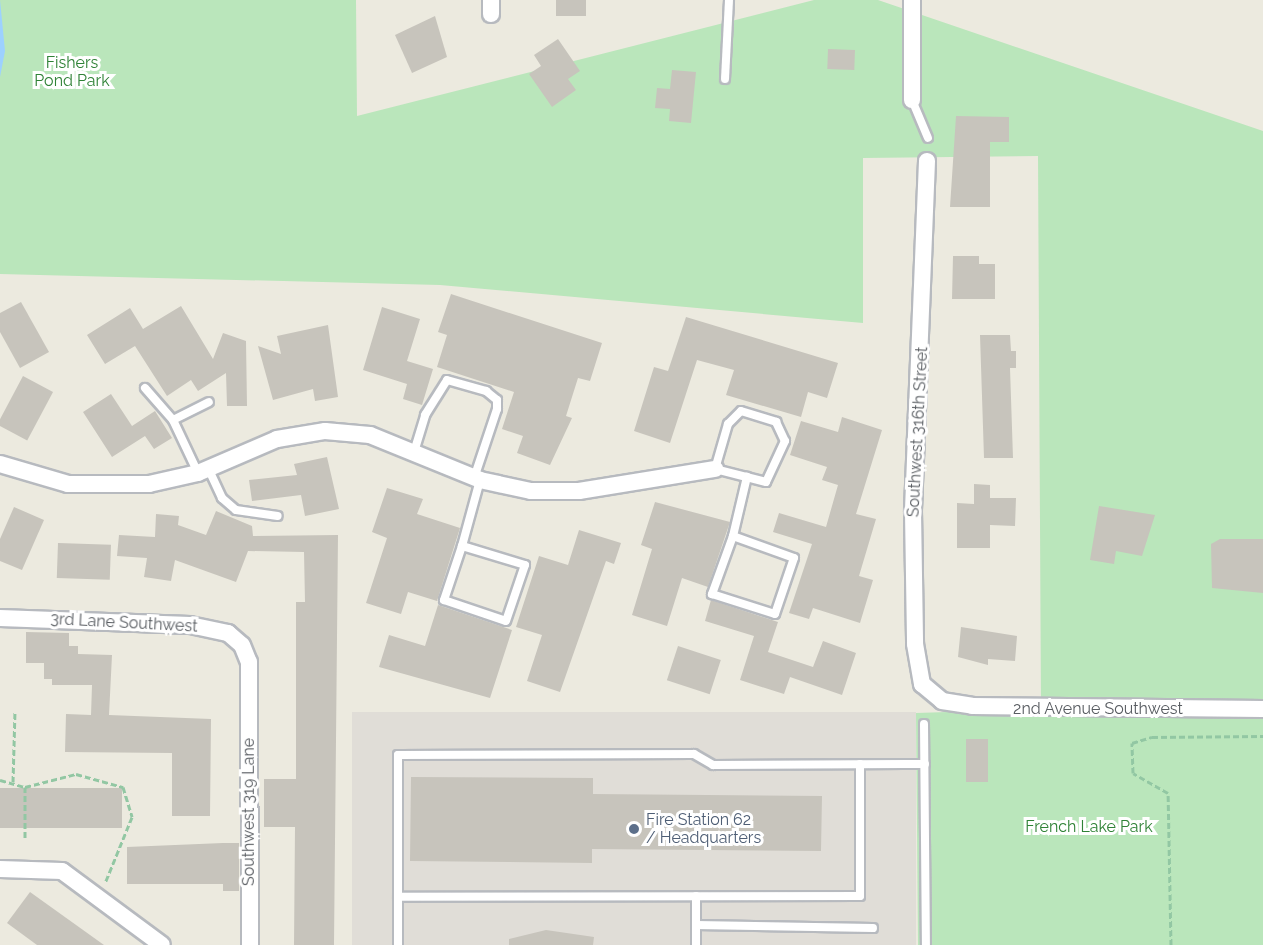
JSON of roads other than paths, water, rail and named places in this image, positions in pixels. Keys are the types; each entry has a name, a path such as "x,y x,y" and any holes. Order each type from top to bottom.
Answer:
{"street":[{"path":"912,0 912,100"},
{"name":"Southwest 316th Street","path":"927,161 927,241 918,302 924,340 913,512 914,634 919,678 935,698"},
{"path":"0,464 43,479 93,487 149,484 204,471 277,439 325,431 370,435 477,479 557,492 715,469"},
{"name":"3rd Lane Southwest","path":"0,618 217,629 242,645 249,679"},
{"name":"Southwest 319 Lane","path":"249,679 250,945"},
{"name":"2nd Avenue Southwest","path":"935,698 957,705 1041,710 1263,709"},
{"path":"0,869 62,871 162,945"}],"lane":[{"path":"725,79 729,0"},
{"path":"912,100 928,138"},
{"path":"414,452 425,415 447,380 486,391 497,400 497,409 477,479 462,546 444,600 506,621 525,565 462,546"},
{"path":"145,388 172,420 222,498 236,510 278,516"},
{"path":"172,420 209,402"},
{"path":"741,411 776,422 785,441 770,480 715,469 728,424 741,411"},
{"path":"733,536 794,558 775,614 712,594 733,536 747,477"},
{"path":"924,724 926,945"},
{"path":"398,945 398,755 694,754 713,765 925,764"},
{"path":"398,897 860,896 860,764"},
{"path":"696,896 696,945"},
{"path":"696,925 873,928"}],"water":[{"path":"0,0 5,51 0,77"}],"place":[{"name":"Fire Station 62 / Headquarters","path":"634,829"}],"park label":[{"name":"Fishers Pond Park","path":"72,72"},
{"name":"French Lake Park","path":"1089,827"}]}
